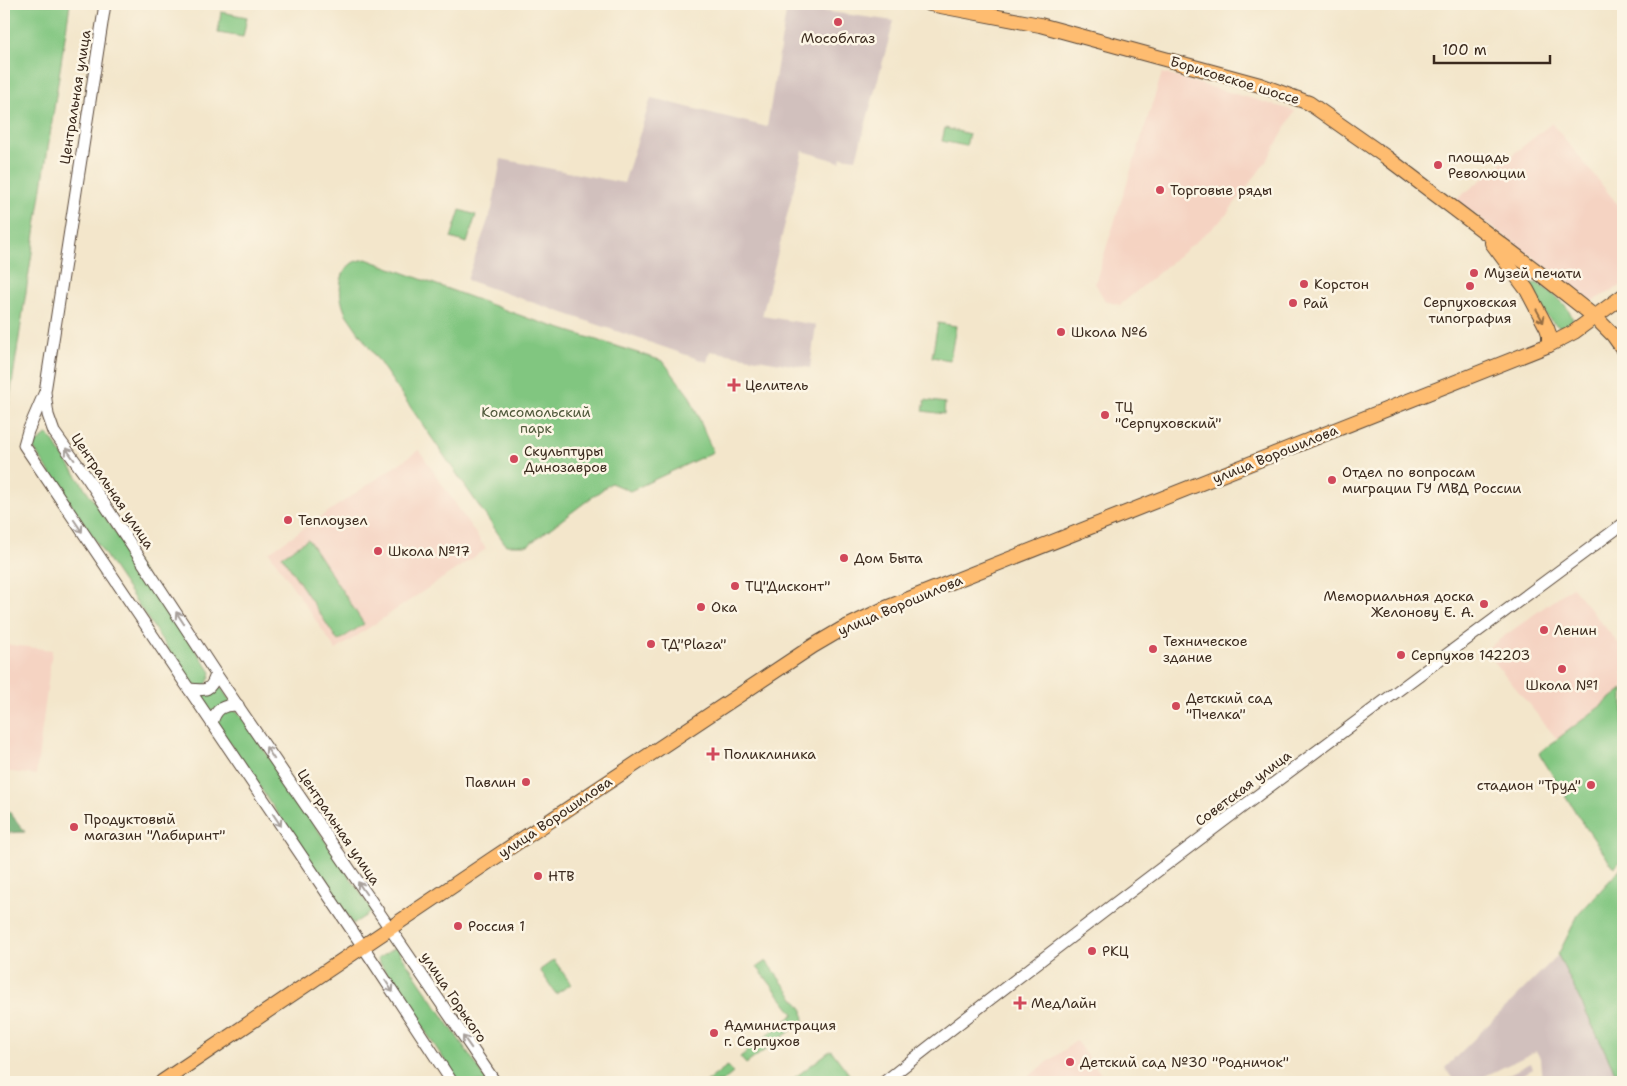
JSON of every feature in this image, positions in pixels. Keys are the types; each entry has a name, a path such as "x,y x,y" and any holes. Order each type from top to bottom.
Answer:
{"main road":[{"name":"Борисовское шоссе","path":"930,4 1040,25 1260,85 1300,98 1386,157 1543,276 1594,317 1613,335 1623,349"},
{"path":"1484,232 1527,290 1547,328 1549,345"},
{"path":"1527,290 1527,283 1530,280 1543,276"},
{"name":"улица Ворошилова","path":"162,1082 663,745 813,646 849,625 886,608 1549,345 1574,332 1623,296"}],"street":[{"name":"Центральная улица","path":"105,4 45,392 48,415 54,432 92,485 216,674 389,928"},
{"path":"45,392 24,445 452,1082"},
{"path":"28,432 38,427 54,432"},
{"name":"Советская улица","path":"884,1082 1111,906 1623,524"},
{"path":"189,689 202,691 210,688 214,683 216,674"},
{"path":"212,723 214,714 222,708 227,705 238,705"},
{"name":"улица Горького","path":"389,928 495,1082"}],"shaded area":[{"path":"787,6 894,21 856,159 841,157 840,162 803,151 762,316 816,325 810,368 710,351 707,362 467,280 492,209 501,159 624,183 651,98 767,127"},
{"path":"1162,73 1295,111 1268,159 1223,219 1120,305 1105,301 1095,283"},
{"path":"1552,123 1623,211 1623,285 1592,301 1456,200"},
{"name":"Школа №17","path":"419,450 486,549 336,650 269,552"},
{"name":"Школа №1","path":"1572,587 1623,649 1623,689 1557,739 1485,650"},
{"path":"4,644 52,650 36,775 4,771"},
{"path":"1558,955 1620,1082 1542,1082 1540,1058 1536,1051 1473,1082 1455,1082 1445,1068"},
{"name":"Детский сад №30 \"Родничок\"","path":"1076,1041 1107,1082 1021,1082"},
{"path":"1531,1063 1533,1069 1509,1082 1493,1082"}],"green space":[{"path":"4,4 70,4 4,436"},
{"path":"221,12 247,17 243,37 218,33"},
{"path":"945,128 969,134 966,146 942,141"},
{"path":"460,210 476,215 467,243 451,238"},
{"name":"Комсомольский парк","path":"366,259 530,319 663,361 690,397 713,452 630,491 611,483 528,545 506,545 346,314 340,288 343,275 352,263"},
{"path":"1537,283 1565,305 1572,316 1573,323 1567,327 1561,327 1549,318 1531,293 1530,288 1532,284"},
{"path":"938,323 956,326 950,360 932,357"},
{"path":"925,400 945,403 944,414 923,411"},
{"path":"48,434 211,672 206,685 198,687 190,682 32,446"},
{"path":"308,539 364,624 338,641 282,556"},
{"path":"218,683 231,702 211,715 198,694"},
{"name":"стадион \"Труд\"","path":"1623,689 1623,859 1614,868 1578,816 1539,753"},
{"path":"232,710 239,713 373,911 353,924 218,726 218,719 223,713"},
{"path":"4,805 25,832 4,833"},
{"path":"1623,866 1623,1082 1620,1082 1558,955 1578,915"},
{"path":"396,947 488,1082 459,1082 377,959"},
{"path":"554,960 571,984 556,994 540,970"},
{"path":"766,961 803,1010 804,1021 746,1064 740,1057 794,1014 757,967"},
{"path":"831,1050 855,1082 789,1082"},
{"path":"727,1066 733,1073 722,1082 706,1082"}],"place":[{"name":"Мособлгаз","path":"838,22"},
{"name":"площадь Революции","path":"1438,165"},
{"name":"Торговые ряды","path":"1160,190"},
{"name":"Музей печати","path":"1474,273"},
{"name":"Корстон","path":"1304,284"},
{"name":"Серпуховская типография","path":"1470,286"},
{"name":"Рай","path":"1293,303"},
{"name":"Школа №6","path":"1061,332"},
{"name":"Целитель","path":"734,385"},
{"name":"ТЦ \"Серпуховский\"","path":"1105,415"},
{"name":"Скульптуры Динозавров","path":"514,459"},
{"name":"Отдел по вопросам миграции ГУ МВД России","path":"1332,480"},
{"name":"Теплоузел","path":"288,520"},
{"name":"Школа №17","path":"378,551"},
{"name":"Дом Быта","path":"844,558"},
{"name":"ТЦ\"Дисконт\"","path":"735,586"},
{"name":"Мемориальная доска Желонову Е. А.","path":"1484,604"},
{"name":"Ока","path":"701,607"},
{"name":"Ленин","path":"1544,630"},
{"name":"ТД\"Plaza\"","path":"651,644"},
{"name":"Техническое здание","path":"1153,649"},
{"name":"Серпухов 142203","path":"1401,655"},
{"name":"Школа №1","path":"1562,669"},
{"name":"Детский сад \"Пчелка\"","path":"1176,706"},
{"name":"Поликлиника","path":"713,754"},
{"name":"Павлин","path":"526,782"},
{"name":"стадион \"Труд\"","path":"1591,785"},
{"name":"Продуктовый магазин \"Лабиринт\"","path":"74,827"},
{"name":"НТВ","path":"538,876"},
{"name":"Россия 1","path":"458,926"},
{"name":"РКЦ","path":"1092,951"},
{"name":"МедЛайн","path":"1020,1003"},
{"name":"Администрация г. Серпухов","path":"714,1033"},
{"name":"Детский сад №30 \"Родничок\"","path":"1070,1062"}]}
